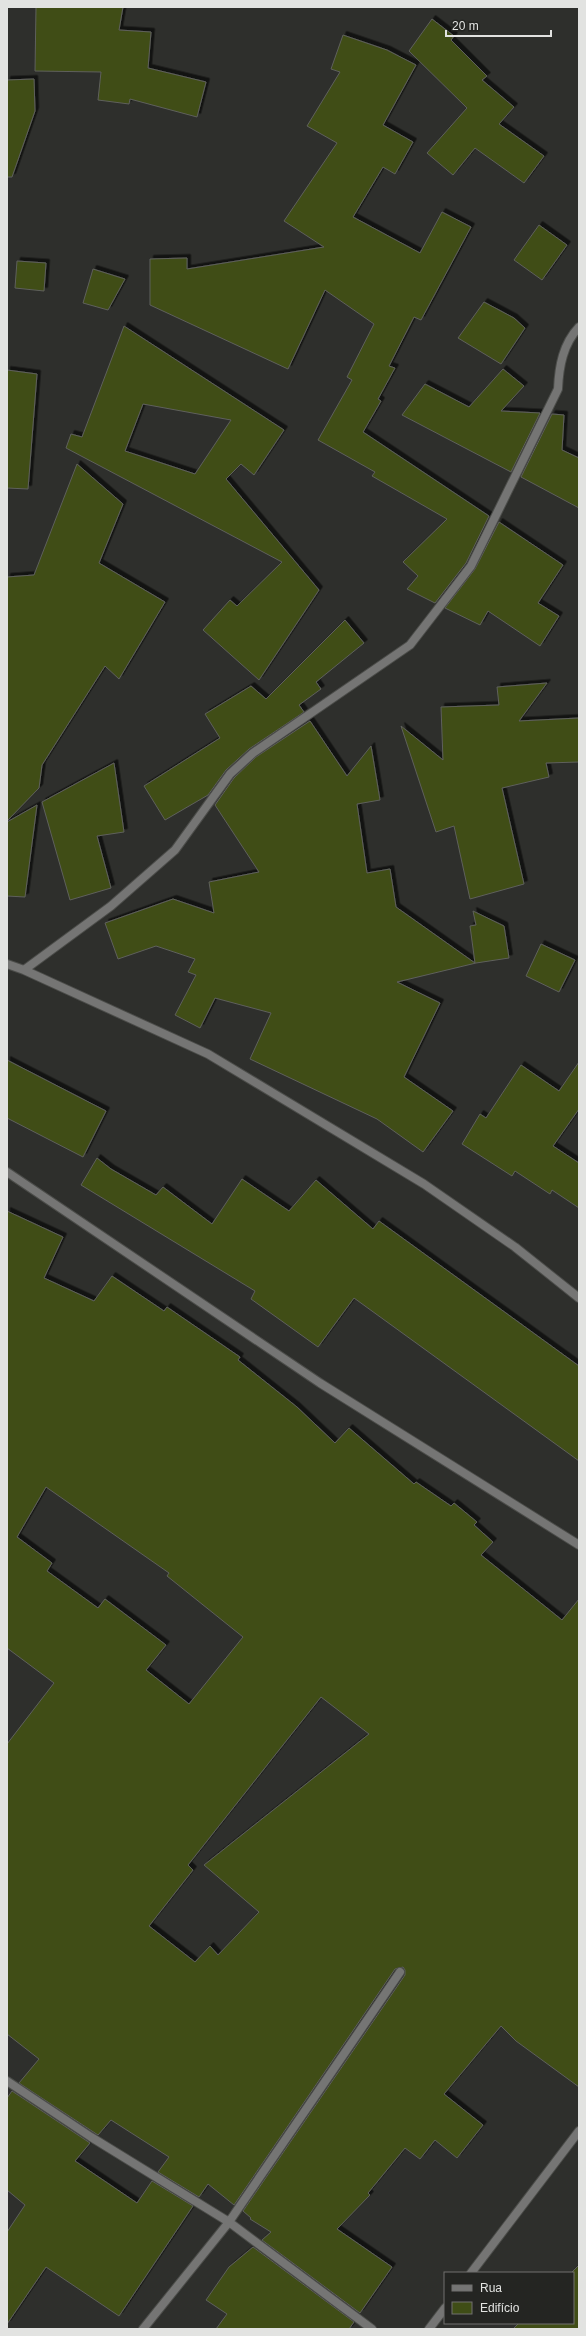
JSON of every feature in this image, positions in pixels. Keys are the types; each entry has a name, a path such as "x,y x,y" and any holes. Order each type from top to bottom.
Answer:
{"street":[{"path":"24,970 112,906 175,850 230,774 253,753 410,645 471,566 558,389 559,369 569,337 579,327"},
{"path":"7,964 24,970 208,1054 424,1184 515,1247 579,1298"},
{"path":"7,1172 320,1383 579,1545"},
{"path":"143,2329 229,2222 400,1972"},
{"path":"7,2081 91,2137 229,2222 372,2329"},
{"path":"472,2272 579,2131"},
{"path":"429,2329 444,2309"}],"building":[{"path":"36,7 123,7 119,30 151,32 148,68 206,82 197,117 130,99 129,104 98,100 101,72 35,71"},
{"path":"432,19 454,36 451,40 487,76 482,80 514,107 499,124 544,156 524,183 475,148 453,175 427,153 467,108 409,51"},
{"path":"343,35 387,50 416,65 383,125 413,142 395,174 383,167 353,217 420,253 442,212 471,227 421,320 414,317 389,366 395,368 378,399 381,401 363,432 489,516 466,563 435,603 407,589 418,576 403,562 447,519 372,476 375,472 318,440 352,380 347,377 374,324 325,290 288,369 150,305 150,259 187,258 187,269 324,247 284,221 337,143 307,126 340,72 331,69"},
{"path":"34,79 35,111 12,177 7,177 7,80"},
{"path":"539,225 567,245 542,280 514,260"},
{"path":"17,261 46,263 44,291 15,288"},
{"path":"93,269 125,279 108,310 83,303"},
{"path":"484,302 514,318 525,328 501,364 458,338"},
{"path":"124,326 284,430 254,475 241,464 226,479 319,590 259,680 203,630 230,600 237,606 282,562 66,448 71,434 82,437","holes":["143,404 231,420 195,474 125,451"]},
{"path":"503,369 524,386 501,411 540,413 511,472 402,415 425,384 469,407"},
{"path":"7,370 37,374 28,489 7,488"},
{"path":"552,414 564,415 562,450 579,458 579,508 521,477"},
{"path":"77,464 123,504 99,563 165,602 119,679 105,666 42,765 39,788 7,821 7,577 34,575"},
{"path":"499,522 563,565 538,603 559,616 540,646 488,611 480,625 445,608 475,569"},
{"path":"345,620 364,643 316,682 321,689 299,705 304,712 249,749 226,770 208,795 165,820 144,786 220,738 205,714 251,686 266,699"},
{"path":"547,683 519,721 579,718 579,762 546,763 549,777 502,788 524,884 470,899 454,826 436,832 401,726 443,760 441,707 499,705 497,687"},
{"path":"310,721 347,776 371,746 380,800 357,804 367,873 390,869 396,907 475,963 470,926 476,925 473,911 504,926 509,958 476,963 397,982 440,1003 404,1077 453,1111 423,1152 377,1119 250,1059 271,1013 215,998 200,1028 175,1015 196,975 188,972 195,959 156,946 118,959 105,923 173,899 214,913 209,882 259,872 215,805 234,778 256,757"},
{"path":"114,763 124,832 97,836 111,888 70,900 42,802"},
{"path":"37,805 25,897 7,896 7,822"},
{"path":"541,944 575,960 559,992 526,976"},
{"path":"7,1060 106,1111 83,1157 7,1118"},
{"path":"579,1062 579,1109 553,1146 579,1163 579,1208 552,1190 550,1194 515,1171 512,1176 462,1144 480,1114 486,1118 521,1065 559,1091"},
{"path":"97,1158 111,1169 156,1195 163,1187 212,1224 242,1179 289,1211 316,1180 373,1229 379,1221 579,1366 579,1461 354,1298 318,1347 251,1299 255,1291 81,1185"},
{"path":"7,1211 63,1237 44,1278 94,1301 112,1276 164,1311 167,1307 240,1357 238,1360 297,1407 335,1443 349,1428 414,1484 416,1482 451,1506 454,1503 477,1522 474,1525 493,1542 481,1555 562,1620 579,1599 579,2087 516,2041 501,2026 444,2094 483,2125 457,2158 435,2140 420,2159 405,2148 368,2193 370,2195 337,2229 392,2267 360,2313 262,2240 271,2232 250,2219 251,2218 243,2211 405,1975 405,1970 403,1967 395,1969 234,2205 208,2184 199,2197 158,2172 169,2157 111,2120 98,2135 19,2083 39,2059 7,2034 7,1744 54,1683 7,1648","holes":["46,1487 169,1573 167,1576 243,1637 189,1704 146,1670 166,1645 105,1599 98,1608 47,1571 52,1563 17,1537","321,1697 369,1734 204,1865 259,1912 218,1955 210,1946 195,1962 149,1926 193,1870 188,1865"]},
{"path":"12,2091 90,2143 75,2161 137,2203 152,2181 193,2206 119,2316 46,2267 7,2324 7,2232 25,2205 7,2190 7,2098"},
{"path":"253,2247 354,2322 349,2329 216,2329 227,2314 206,2300 229,2267"},
{"path":"579,2265 579,2329 513,2329 518,2324 574,2324 574,2272 572,2272"}]}
